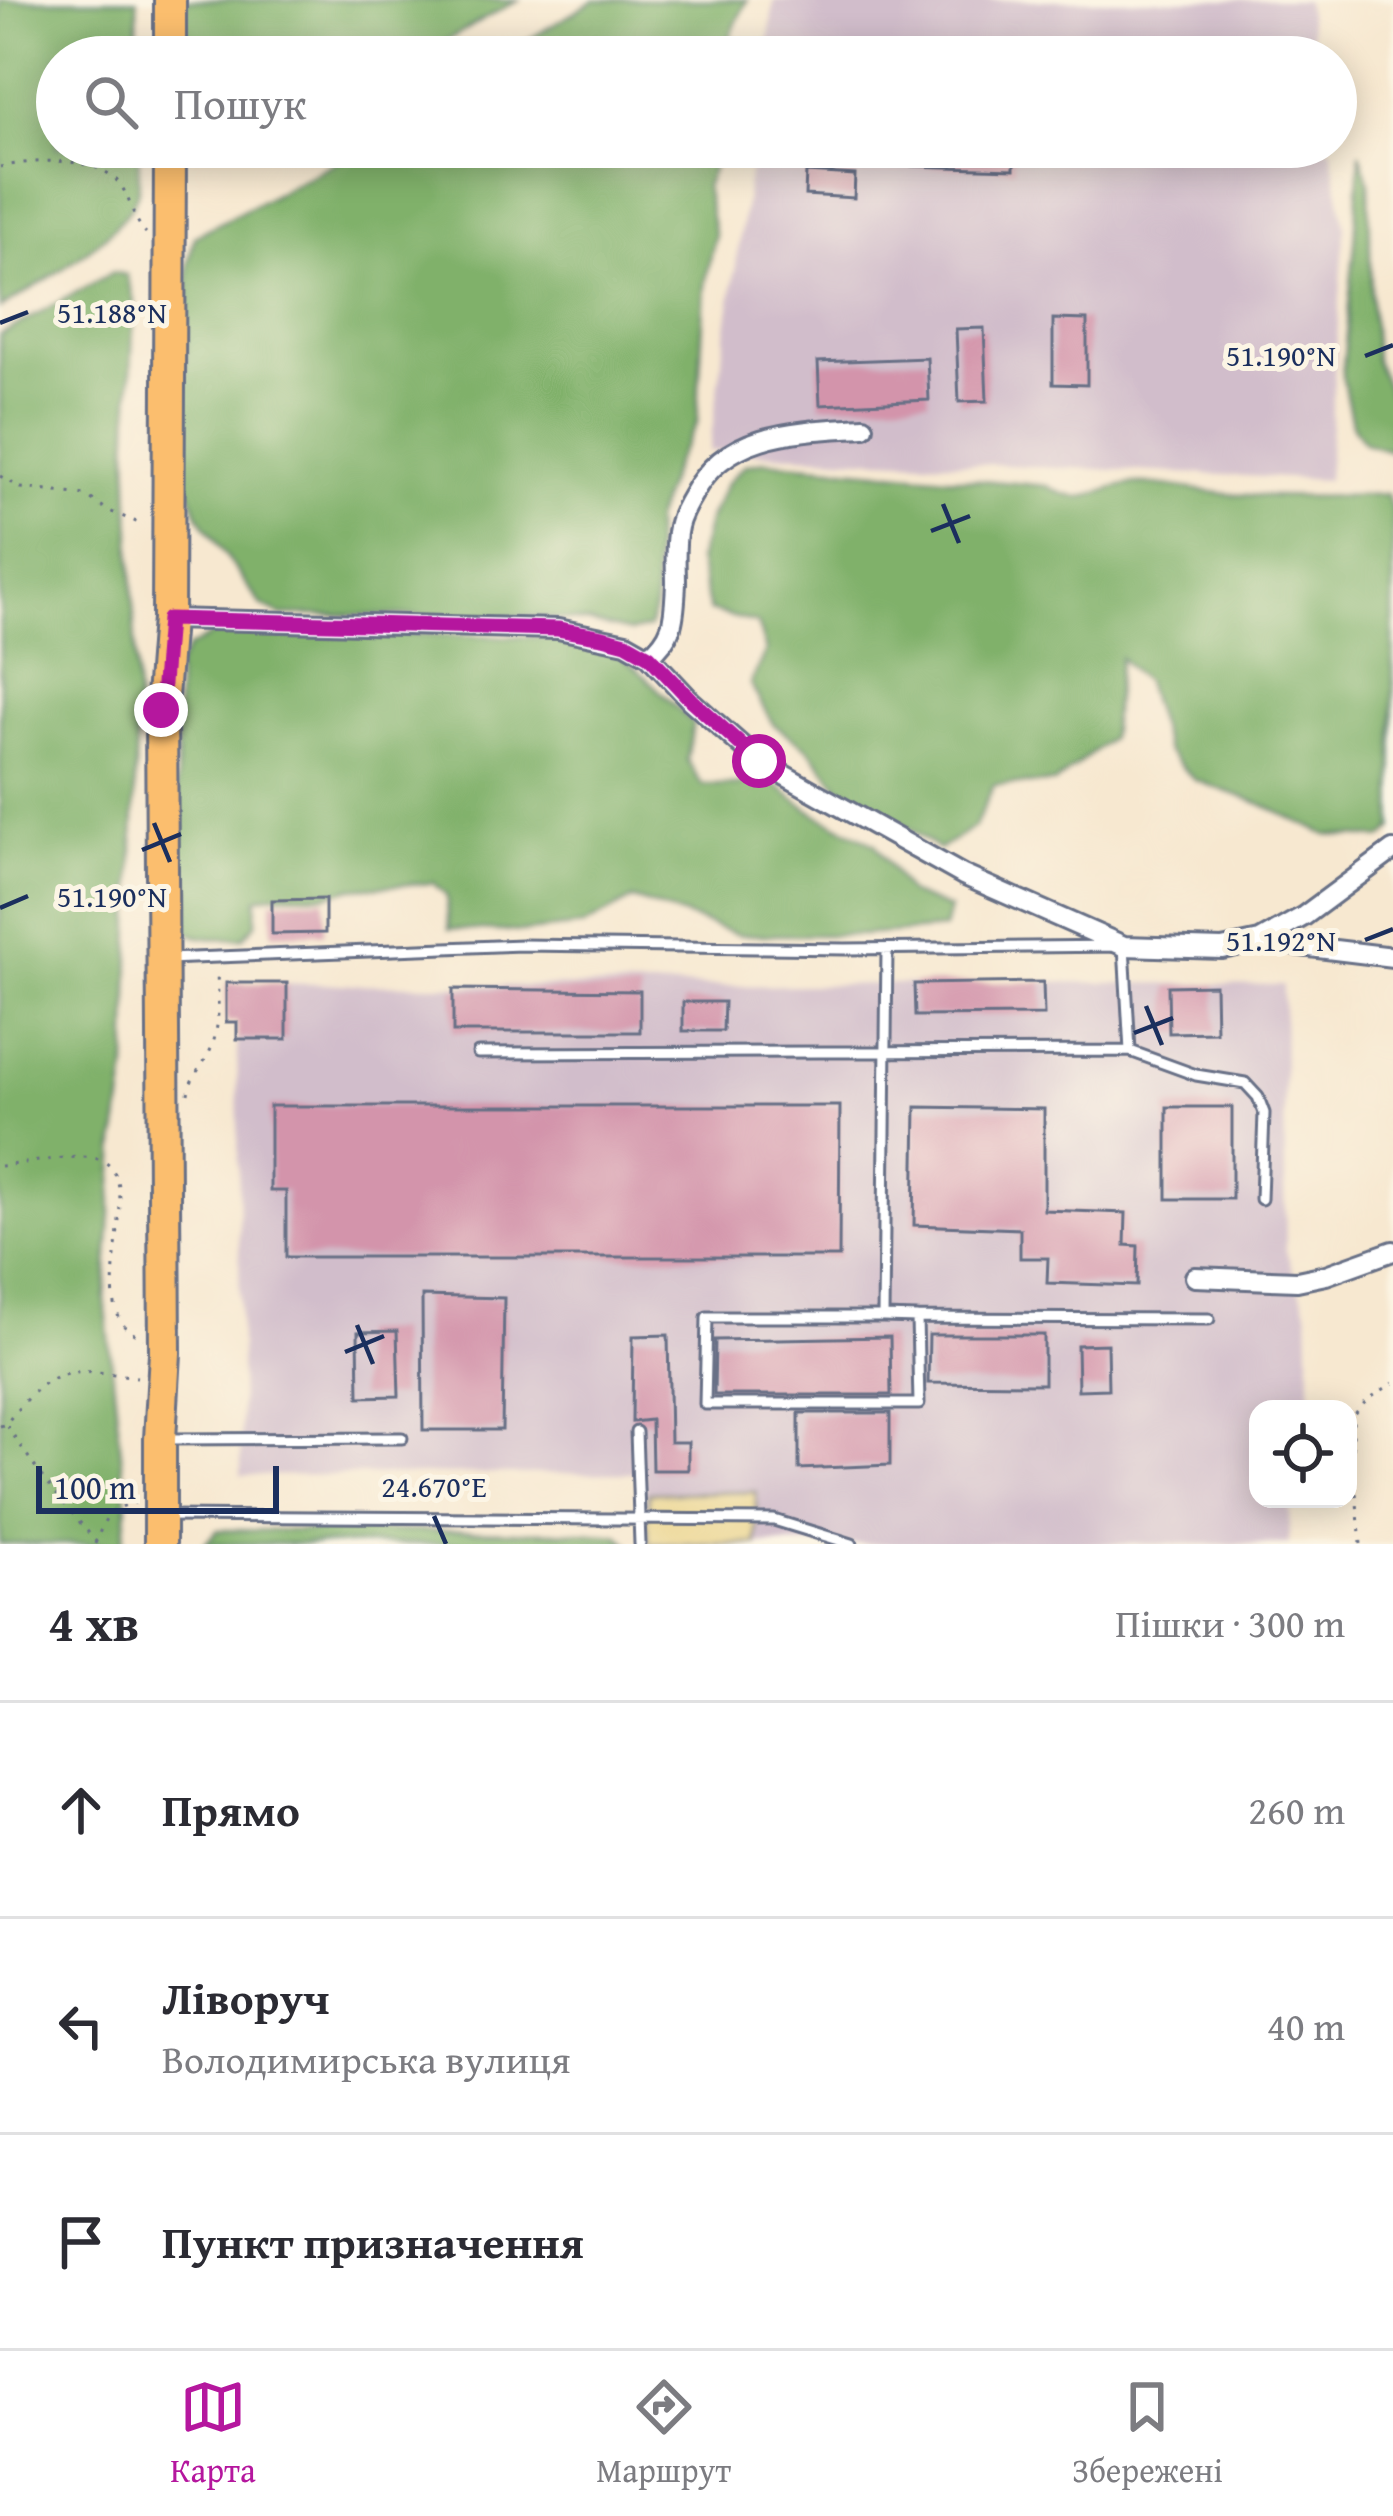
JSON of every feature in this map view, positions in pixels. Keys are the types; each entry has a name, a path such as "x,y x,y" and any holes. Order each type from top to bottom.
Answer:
{"main road":[{"path":"170,0 170,36"},
{"path":"160,1522 164,1367 161,710 168,619 170,168"}],"street":[{"path":"649,656 668,641 674,616 678,527 699,483 713,466 741,446 768,435 864,427"},
{"path":"168,619 558,629 626,643 649,656 759,761 963,875 1124,946 1222,949 1260,941 1304,916 1393,850"},
{"path":"1260,941 1393,956"},
{"path":"1195,1277 1297,1281 1393,1251"}],"lane":[{"path":"162,959 522,945 1124,946 1130,1052"},
{"path":"883,1317 887,949"},
{"path":"478,1053 1130,1052 1196,1075 1245,1083 1258,1097 1264,1113 1261,1199"},
{"path":"917,1318 919,1404 705,1404 707,1316 1210,1319"},
{"path":"636,1432 640,1544"},
{"path":"160,1439 402,1438"},
{"path":"160,1522 774,1520 852,1544"}],"path":[{"path":"0,167 36,162"},
{"path":"100,168 118,182 135,221 169,255"},
{"path":"0,476 21,488 85,495 109,511 168,534"},
{"path":"0,1166 91,1157 110,1164 120,1181 115,1306 126,1328 164,1367"},
{"path":"160,1522 142,1502 116,1507 106,1517 96,1543 3,1425 50,1377 164,1367"},
{"path":"1361,1544 1353,1416 1393,1383"}],"shaded area":[{"path":"774,0 1305,0 1311,36 769,36"},
{"path":"750,168 1335,168 1345,226 1327,480 709,451"},
{"path":"1043,982 1283,985 1286,1251 1308,1312 1311,1400 1249,1400 1249,1508 1290,1508 1289,1544 647,1544 644,1473 241,1476 237,1023 226,983 640,987"}],"green space":[{"path":"0,0 137,0 138,36 36,36 36,168 139,168 137,194 129,210 97,243 0,308"},
{"path":"185,0 518,0 454,36 186,36"},
{"path":"595,0 747,0 731,36 534,36"},
{"path":"1360,152 1369,181 1375,360 1393,401 1391,451 1364,443 1352,424 1342,376"},
{"path":"324,168 713,168 705,187 715,236 705,285 697,423 675,462 654,520 655,606 649,628 630,632 530,616 281,615 261,605 198,514 183,473 188,264 195,236"},
{"path":"113,272 126,275 134,300 128,453 137,703 127,1068 116,1143 105,1299 127,1510 123,1544 0,1544 0,335"},
{"path":"764,461 1048,486 1083,497 1136,484 1269,496 1387,494 1393,514 1393,829 1383,838 1327,835 1195,780 1166,751 1145,682 1120,658 1110,738 1055,783 994,785 975,826 939,850 841,789 809,749 773,724 750,684 766,651 757,623 709,611 698,561 708,521 726,484 745,465"},
{"path":"222,629 566,638 607,645 693,723 687,760 702,785 740,785 754,769 814,813 875,844 908,893 949,909 944,929 739,935 634,899 583,926 525,932 449,929 446,895 433,883 352,888 326,895 274,894 257,898 256,924 243,938 191,934 177,923 177,667 188,648"},
{"path":"218,1530 578,1532 618,1535 629,1544 204,1544"}],"sand":[{"path":"756,1492 756,1544 649,1544 645,1524 648,1493"}],"building":[{"path":"806,172 855,175 854,198 805,195"},
{"path":"1053,319 1087,320 1087,385 1053,384"},
{"path":"984,328 987,401 959,402 956,329"},
{"path":"927,358 929,400 820,405 818,362"},
{"path":"325,899 325,933 272,934 272,900"},
{"path":"1043,982 1044,1015 915,1016 914,984"},
{"path":"226,983 287,983 287,1039 237,1039 237,1022 226,1022"},
{"path":"1215,985 1216,1032 1169,1033 1168,986"},
{"path":"453,989 640,991 640,1032 453,1032"},
{"path":"683,1002 724,1002 723,1031 683,1031"},
{"path":"270,1106 840,1106 839,1257 286,1257 286,1191 270,1191"},
{"path":"916,1107 1044,1109 1044,1210 1126,1213 1125,1245 1138,1246 1137,1286 1047,1283 1048,1258 1020,1258 1020,1229 914,1225"},
{"path":"1167,1107 1232,1107 1232,1199 1167,1199"},
{"path":"422,1296 504,1298 502,1430 423,1430"},
{"path":"397,1331 399,1396 359,1397 358,1332"},
{"path":"668,1335 670,1442 688,1442 688,1470 652,1470 651,1420 632,1422 633,1336"},
{"path":"929,1335 1044,1335 1044,1384 928,1383"},
{"path":"890,1337 891,1395 714,1395 715,1340"},
{"path":"1107,1344 1108,1389 1078,1390 1077,1345"},
{"path":"799,1413 890,1413 890,1465 799,1469"}],"route":[{"path":"161,710 168,619 558,629 626,643 649,656 759,761"}]}
